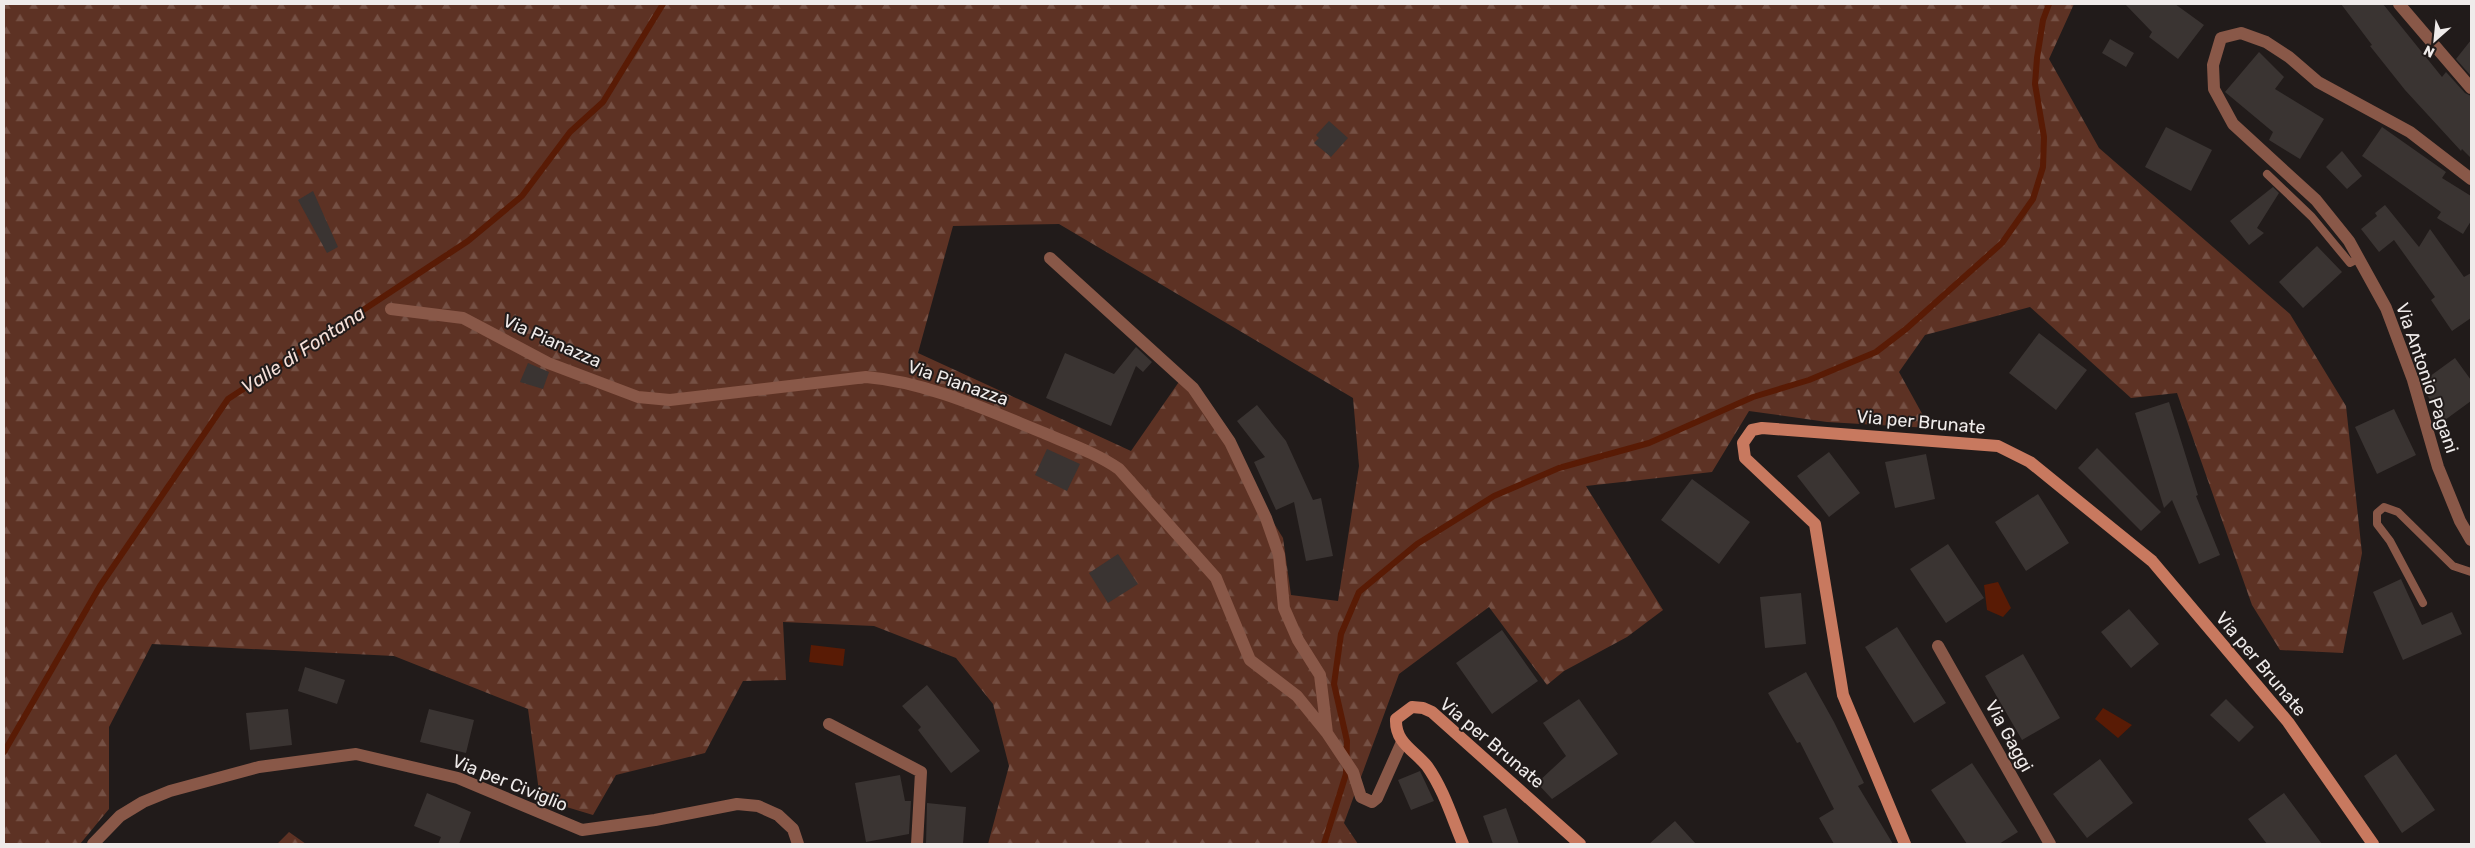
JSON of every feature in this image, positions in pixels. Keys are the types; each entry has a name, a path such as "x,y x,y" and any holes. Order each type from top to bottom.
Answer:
{"street":[{"path":"2400,4 2471,88"},
{"name":"Via Antonio Pagani","path":"2471,178 2410,132 2318,82 2266,42 2241,33 2221,38 2213,65 2214,89 2233,124 2316,200 2349,241 2386,308 2412,380 2438,467 2460,521 2471,540"},
{"name":"Via Pianazza","path":"1050,258 1193,388 1230,442 1266,518 1276,545 1284,608 1298,640 1320,675 1327,733"},
{"name":"Via Pianazza","path":"391,309 463,318 548,363 638,397 670,400 866,377 889,379 912,383 1015,421 1104,458 1120,469 1216,578 1250,660 1298,696 1327,733 1353,772 1361,797 1372,802 1377,798 1402,742"},
{"name":"Via per Brunate","path":"1904,844 1843,695 1815,524 1745,458 1743,443 1752,430 1762,428 1828,432 1998,446 2030,462 2152,561 2288,722 2373,844"},
{"name":"Via Gaggi","path":"1938,646 2050,844"},
{"name":"Via per Brunate","path":"1402,742 1396,729 1396,719 1412,708 1423,708 1432,712 1580,844"},
{"path":"829,724 921,772 917,844"},
{"path":"1402,742 1425,764 1439,785 1463,844"},
{"name":"Via per Civiglio","path":"93,844 120,816 143,802 170,791 260,767 356,754 458,778 582,830 654,820 737,804 758,806 778,815 793,830 798,844"}],"lane":[{"path":"2267,174 2312,217 2350,262 2358,259"},
{"path":"2423,603 2390,541 2377,524 2377,514 2384,507 2398,512 2454,566 2471,572"}],"green space":[{"path":"4,4 2074,4 2049,59 2099,148 2290,314 2346,406 2362,553 2343,653 2280,650 2252,605 2177,393 2131,398 2030,307 1925,335 1899,372 1930,428 1827,422 1749,411 1712,472 1586,486 1663,610 1627,637 1564,671 1547,685 1489,607 1399,674 1344,823 1358,844 988,844 1009,766 993,704 956,658 874,626 783,622 786,680 743,681 705,753 616,775 593,815 540,799 528,709 394,656 152,644 109,727 109,809 80,844 4,844","holes":["1059,224 1353,398 1359,466 1338,601 1291,595 1283,538 1183,376 1131,451 918,353 953,226"]},
{"path":"289,832 306,844 277,844"}],"shaded area":[{"path":"1998,582 2011,608 2003,617 1987,610 1984,585"},
{"path":"811,645 845,649 843,666 809,662"},
{"path":"2103,708 2132,725 2118,738 2095,719"}],"building":[{"path":"2125,4 2175,4 2204,25 2178,59 2149,37 2152,32"},
{"path":"2341,4 2383,4 2442,77 2446,72 2465,93 2471,96 2471,158 2462,149 2461,151 2405,90 2370,46 2372,45"},
{"path":"2110,39 2134,53 2126,67 2102,53"},
{"path":"2471,40 2471,76 2456,59"},
{"path":"2259,52 2284,77 2275,89 2324,119 2300,159 2269,140 2273,132 2225,92"},
{"path":"1329,121 1348,138 1331,157 1314,143 1319,138 1316,135"},
{"path":"2166,127 2212,150 2191,191 2145,167"},
{"path":"2382,127 2446,172 2442,178 2471,196 2471,221 2463,234 2437,218 2441,212 2362,156"},
{"path":"2342,151 2362,176 2347,189 2326,167"},
{"path":"2273,187 2279,193 2257,228 2264,233 2249,245 2230,221"},
{"path":"313,191 338,247 327,253 298,200"},
{"path":"2385,205 2419,247 2430,229 2464,277 2471,273 2471,318 2452,331 2431,300 2435,297 2394,240 2379,252 2361,229 2377,216 2375,213"},
{"path":"2317,246 2342,272 2303,308 2279,282"},
{"path":"2039,333 2087,370 2056,410 2009,373"},
{"path":"1136,347 1152,362 1143,372 1136,366 1111,426 1046,398 1065,353 1114,374"},
{"path":"2455,358 2471,380 2471,401 2445,420 2426,394 2422,382"},
{"path":"528,363 549,372 543,389 520,382"},
{"path":"2169,402 2198,495 2196,496 2220,555 2199,564 2172,500 2164,508 2135,413"},
{"path":"1257,405 1286,441 1313,500 1321,498 1333,556 1306,561 1294,502 1276,510 1254,462 1265,457 1237,421"},
{"path":"2394,409 2416,455 2377,474 2355,427"},
{"path":"2097,448 2161,512 2141,531 2078,468"},
{"path":"1047,449 1080,464 1067,491 1035,475"},
{"path":"1829,452 1860,493 1829,517 1797,476"},
{"path":"1926,454 1935,499 1895,508 1885,462"},
{"path":"1692,479 1750,522 1719,564 1661,520"},
{"path":"2038,494 2069,543 2026,571 1995,522"},
{"path":"1948,544 1984,598 1946,623 1910,569"},
{"path":"1118,554 1138,584 1108,603 1089,573"},
{"path":"2401,579 2422,625 2452,612 2462,634 2403,660 2373,592"},
{"path":"1801,593 1806,644 1765,648 1760,597"},
{"path":"2129,609 2159,644 2131,668 2101,632"},
{"path":"1897,627 1946,703 1914,723 1865,647"},
{"path":"1502,630 1538,681 1492,714 1456,663"},
{"path":"2023,654 2060,718 2022,740 1985,676"},
{"path":"305,667 345,680 337,704 298,691"},
{"path":"1806,672 1834,722 1864,783 1858,786 1893,844 1834,844 1819,818 1834,809 1800,742 1797,743 1768,693"},
{"path":"927,685 980,751 951,773 918,730 921,727 902,706"},
{"path":"1579,699 1618,754 1552,799 1537,783 1566,756 1543,723"},
{"path":"2226,699 2254,727 2239,742 2210,715"},
{"path":"288,709 292,745 250,750 246,713"},
{"path":"429,709 474,720 466,753 420,742"},
{"path":"2396,754 2435,810 2402,833 2364,776"},
{"path":"2100,759 2133,803 2087,838 2053,794"},
{"path":"1972,763 2018,832 1999,844 1967,844 1931,790"},
{"path":"1420,771 1434,801 1411,810 1398,780"},
{"path":"900,775 905,801 911,801 909,834 866,842 855,783"},
{"path":"427,793 471,812 459,844 438,844 441,837 414,826"},
{"path":"2284,793 2322,844 2267,844 2248,819"},
{"path":"927,803 966,807 963,844 926,844"},
{"path":"1506,808 1519,844 1493,844 1483,816"},
{"path":"1675,821 1696,844 1649,844"}],"waterway":[{"name":"Valle di Fontana","path":"4,752 100,586 228,399 468,241 522,196 570,132 603,102 663,4"},
{"path":"1324,844 1346,774 1347,741 1334,684 1341,634 1359,592 1417,544 1494,496 1559,468 1649,443 1753,397 1809,380 1876,352 1906,329 2002,243 2033,199 2043,167 2044,137 2035,84 2037,58 2043,20 2049,4"}]}
